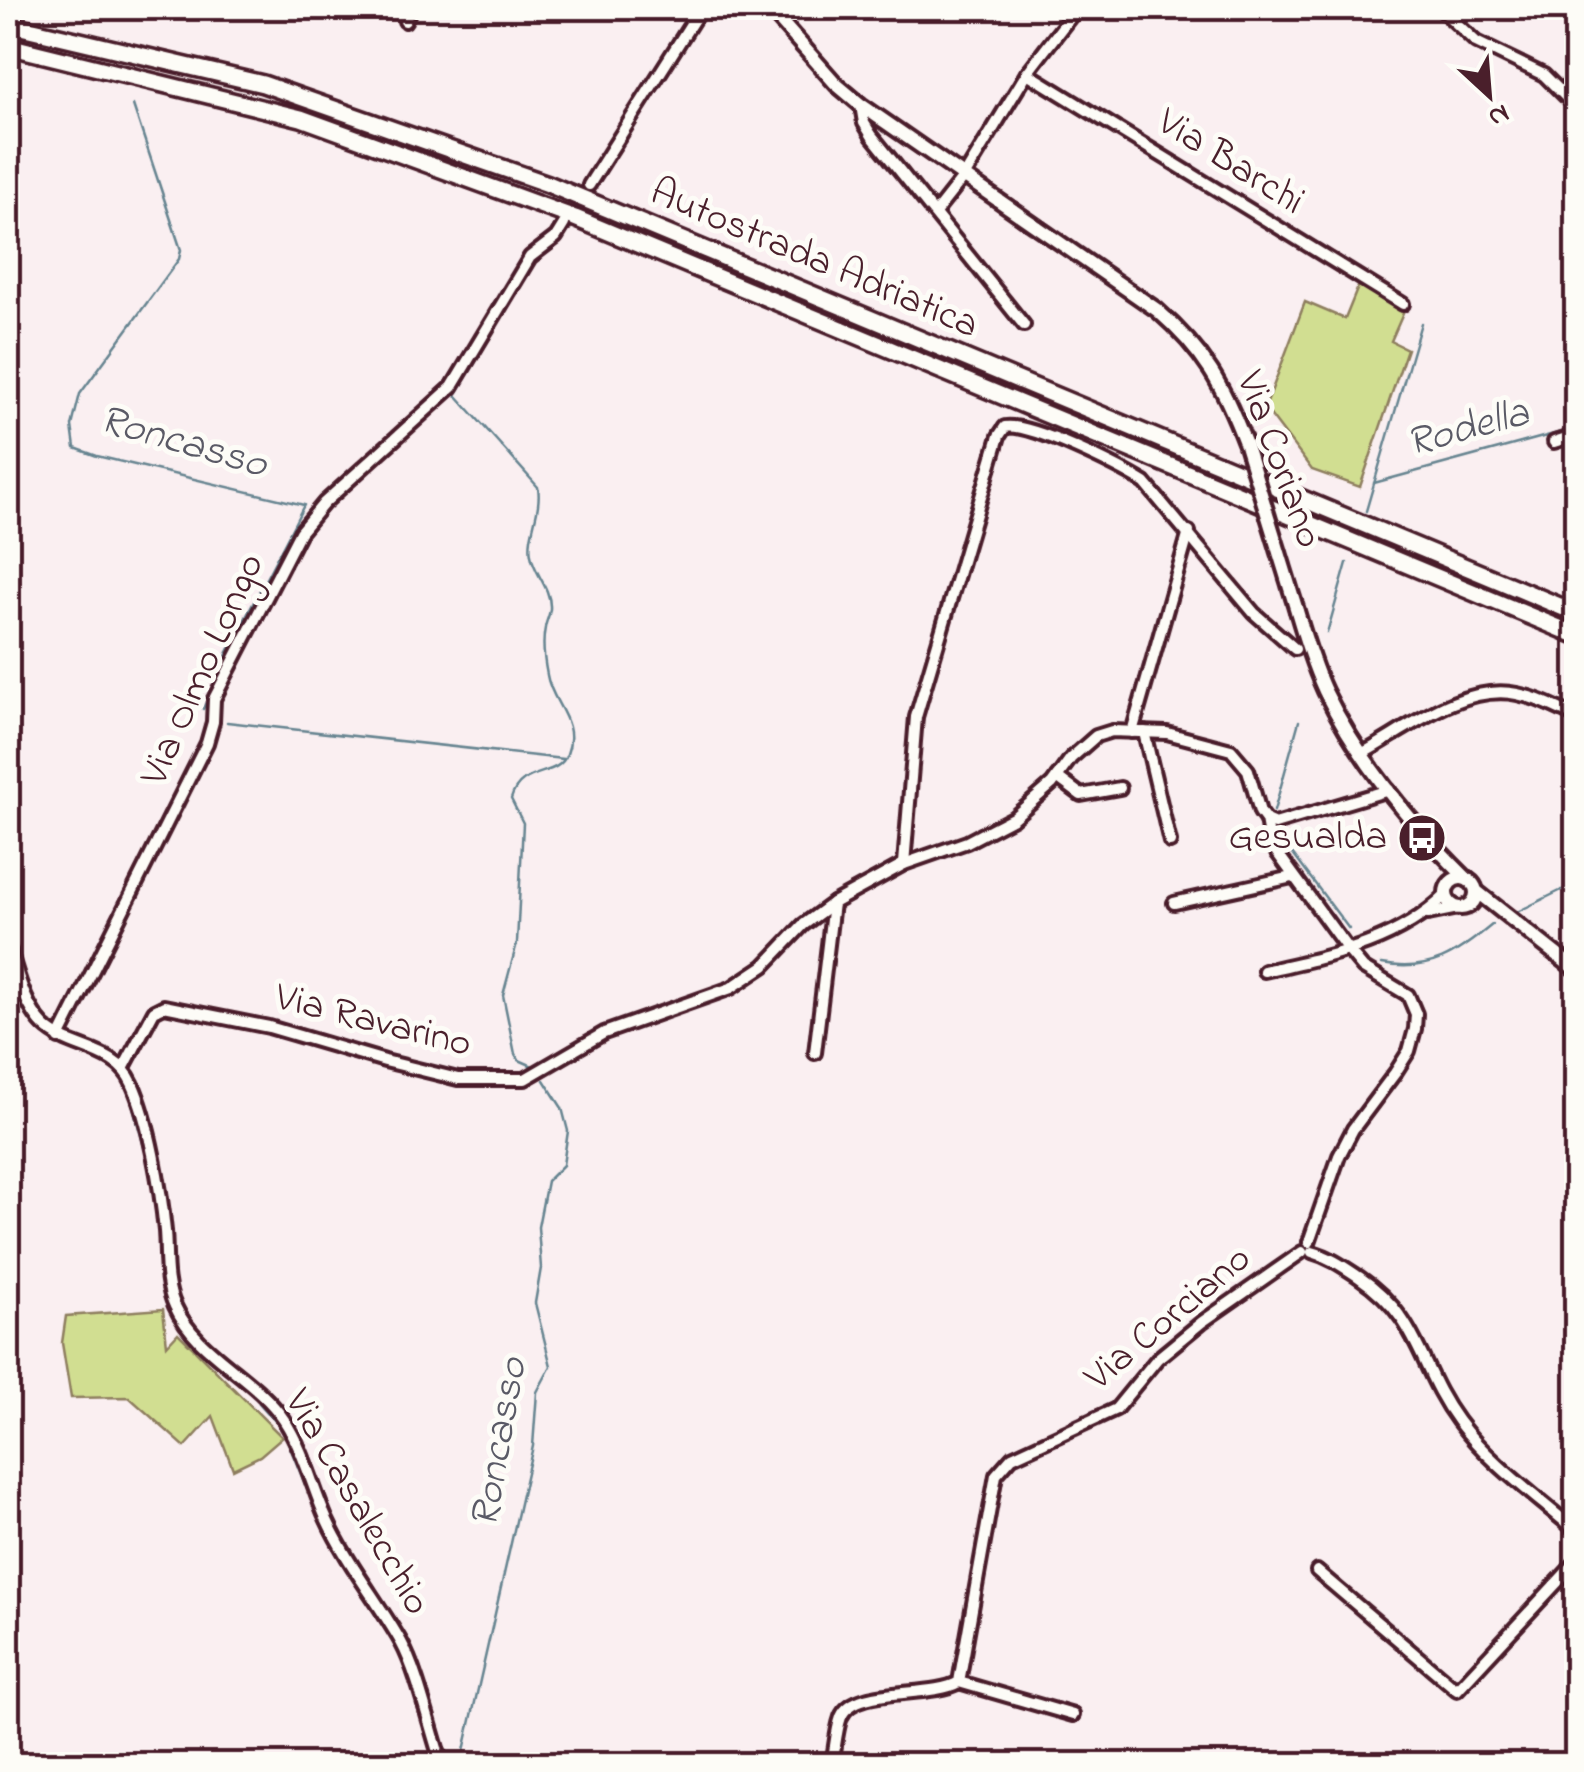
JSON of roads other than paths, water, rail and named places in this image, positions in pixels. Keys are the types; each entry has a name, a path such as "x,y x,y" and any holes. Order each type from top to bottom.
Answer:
{"highway":[{"name":"Autostrada Adriatica","path":"8,24 263,84 548,184 1576,613"},
{"name":"Autostrada Adriatica","path":"8,46 301,118 575,218 1576,635"}],"main road":[{"name":"Via Coriano","path":"769,8 836,84 861,104 1157,310 1191,340 1216,377 1246,445 1326,692 1389,790 1438,850 1472,886 1576,970"},
{"name":"Via Coriano","path":"1438,850 1447,891"},
{"path":"1463,908 1474,900 1472,886 1454,880 1447,891 1450,904 1463,908 1499,908"}],"street":[{"path":"405,21 410,8"},
{"path":"589,184 701,8"},
{"path":"935,213 965,175 1027,73 1078,8"},
{"path":"1440,8 1476,42 1544,75 1576,107"},
{"name":"Via Barchi","path":"1027,73 1403,304"},
{"name":"Via Coriano","path":"861,104 864,123 872,136 1024,326"},
{"name":"Via Olmo Longo","path":"59,1038 208,743 214,722 214,700 300,532 324,503 452,387 530,257 556,237 564,224"},
{"path":"904,864 914,730 920,702 998,436 1005,426 1013,425 1145,482 1254,613 1295,649"},
{"path":"1554,442 1576,435"},
{"path":"1170,842 1138,732 1189,532"},
{"path":"1364,753 1463,700 1488,693 1514,693 1576,717"},
{"name":"Via Ravarino","path":"123,1069 154,1011 164,1006 268,1027 458,1079 525,1079 617,1028 731,988 764,966 803,925 833,903 904,864 954,847 1014,818 1071,758 1096,736 1112,731 1188,736 1230,750 1248,770 1258,807 1266,820"},
{"path":"1057,776 1081,794 1120,788"},
{"path":"1266,820 1274,824 1287,821 1389,790"},
{"path":"1266,820 1270,843 1349,951 1363,968 1408,995 1416,1014 1415,1029 1402,1062 1352,1128 1339,1156 1308,1249"},
{"path":"1174,903 1292,877"},
{"path":"1264,971 1372,944 1426,914 1447,891"},
{"path":"815,1053 833,903"},
{"path":"1426,914 1463,908"},
{"path":"8,944 29,1005 42,1025 59,1038 88,1048 123,1069"},
{"path":"8,985 20,980"},
{"name":"Via Casalecchio","path":"123,1069 132,1084 159,1181 166,1274 173,1302 195,1336 283,1419 301,1451 326,1518 403,1646 442,1764"},
{"name":"Via Corciano","path":"960,1682 996,1475 1012,1457 1116,1409 1157,1359 1202,1322 1308,1249 1325,1255 1382,1293 1409,1326 1464,1429 1482,1450 1576,1531"},
{"path":"1317,1572 1457,1690 1576,1562"},
{"path":"832,1764 842,1714 864,1698 915,1694 960,1682 1072,1715"}],"waterway":[{"name":"Roncasso","path":"586,179 695,8"},
{"name":"Roncasso","path":"133,105 181,250 179,259 80,394 72,426 75,448 304,505 203,709"},
{"name":"Roncasso","path":"535,1067 515,1054 503,995 517,943 523,823 511,799 523,781 562,762 570,732 545,663 549,599 530,547 538,487 456,395 538,257"},
{"name":"Rodella","path":"1366,511 1421,323"},
{"name":"Rodella","path":"1374,483 1576,428"},
{"name":"Rodella","path":"1327,633 1347,563"},
{"name":"Rodella","path":"1274,811 1299,721"},
{"name":"Roncasso","path":"227,722 563,759"},
{"name":"Rodella","path":"1278,829 1280,837 1349,929"},
{"name":"Rodella","path":"1517,912 1576,883"},
{"name":"Rodella","path":"1382,964 1415,966 1442,959 1493,924"},
{"name":"Roncasso","path":"8,926 27,983"},
{"name":"Roncasso","path":"461,1764 533,1446 537,1392 551,1366 535,1303 541,1268 538,1227 547,1181 563,1165 568,1131 562,1108 544,1080"},
{"name":"Roncasso","path":"130,1096 152,1176"},
{"name":"Roncasso","path":"157,1209 164,1290"},
{"name":"Roncasso","path":"259,1403 283,1430 321,1524 364,1592"},
{"name":"Roncasso","path":"368,1599 391,1634"}],"place":[{"name":"Gesualda","path":"1422,838"}]}
